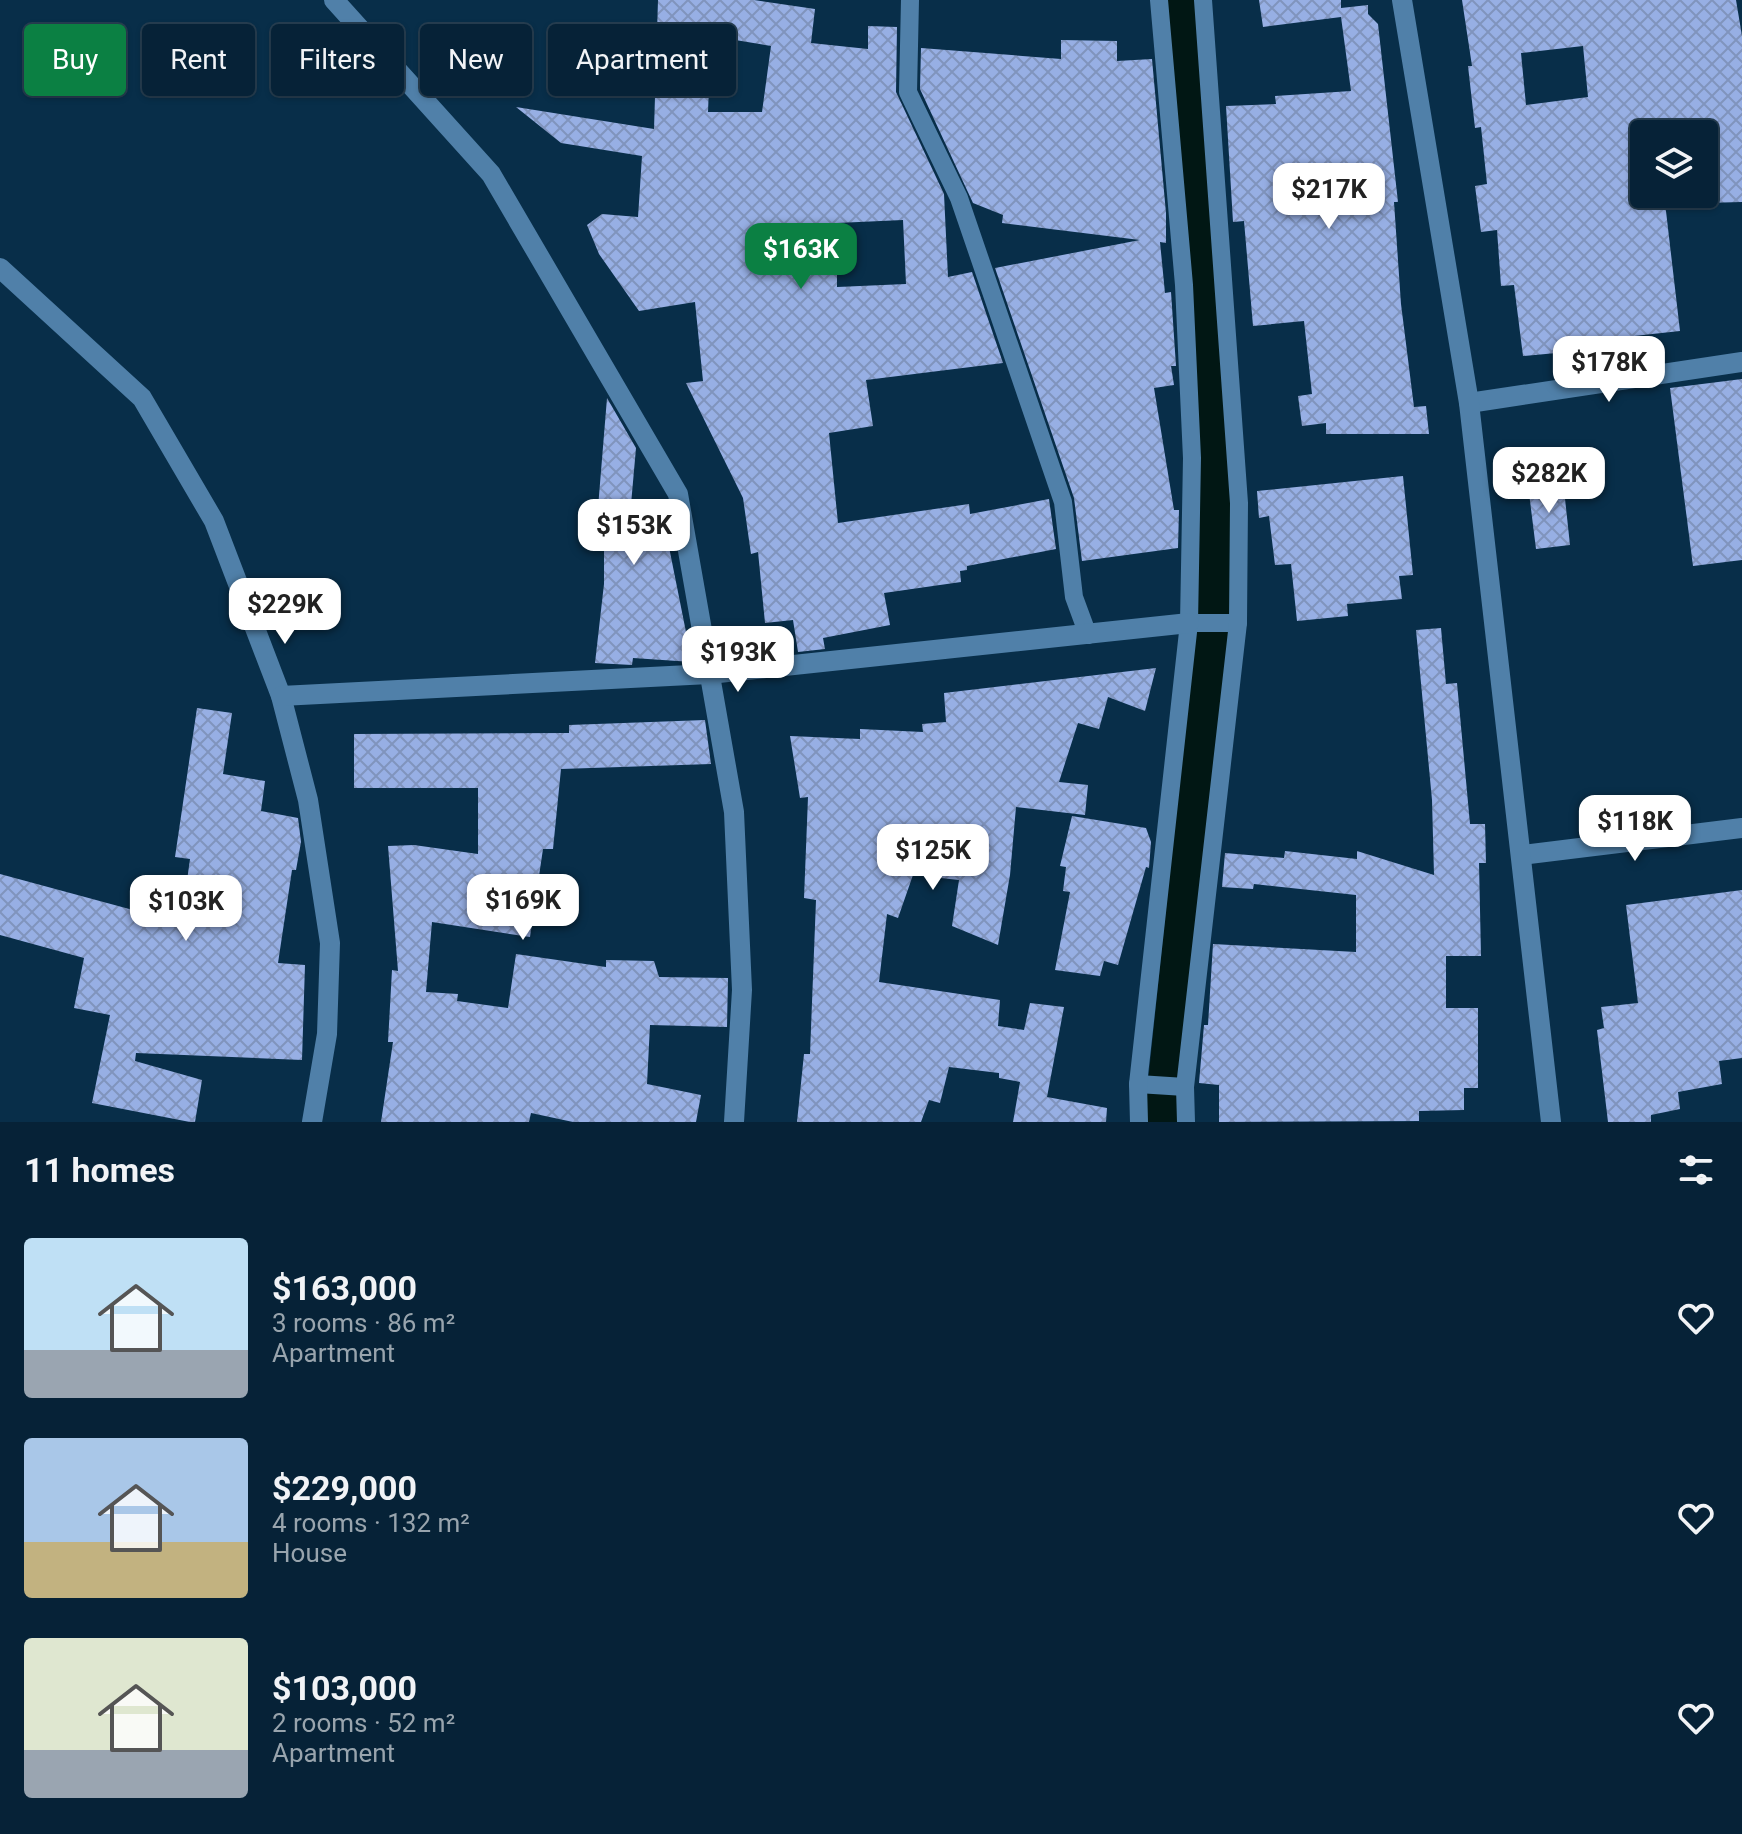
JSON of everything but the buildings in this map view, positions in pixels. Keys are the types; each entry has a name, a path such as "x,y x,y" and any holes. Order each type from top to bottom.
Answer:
{"street":[{"path":"334,0 491,174 678,494 734,812 742,990 734,1122"},
{"path":"1402,0 1469,403 1551,1122"},
{"path":"0,268 142,398 214,521 281,696 308,800 330,943 327,1034 312,1122"},
{"path":"1469,403 1742,362"},
{"path":"281,696 709,674 1194,622"},
{"path":"1522,855 1742,828"}],"lane":[{"path":"910,0 908,92 959,198 1063,502 1074,597 1088,635"},
{"path":"1139,1122 1138,1084 1194,622 1192,458 1185,301 1159,0"},
{"path":"1186,1122 1185,1087 1238,623 1239,503 1203,0"},
{"path":"1194,622 1238,623"},
{"path":"1138,1084 1185,1087"}],"waterway":[{"path":"1162,1122 1206,697 1218,506 1181,0"}]}
